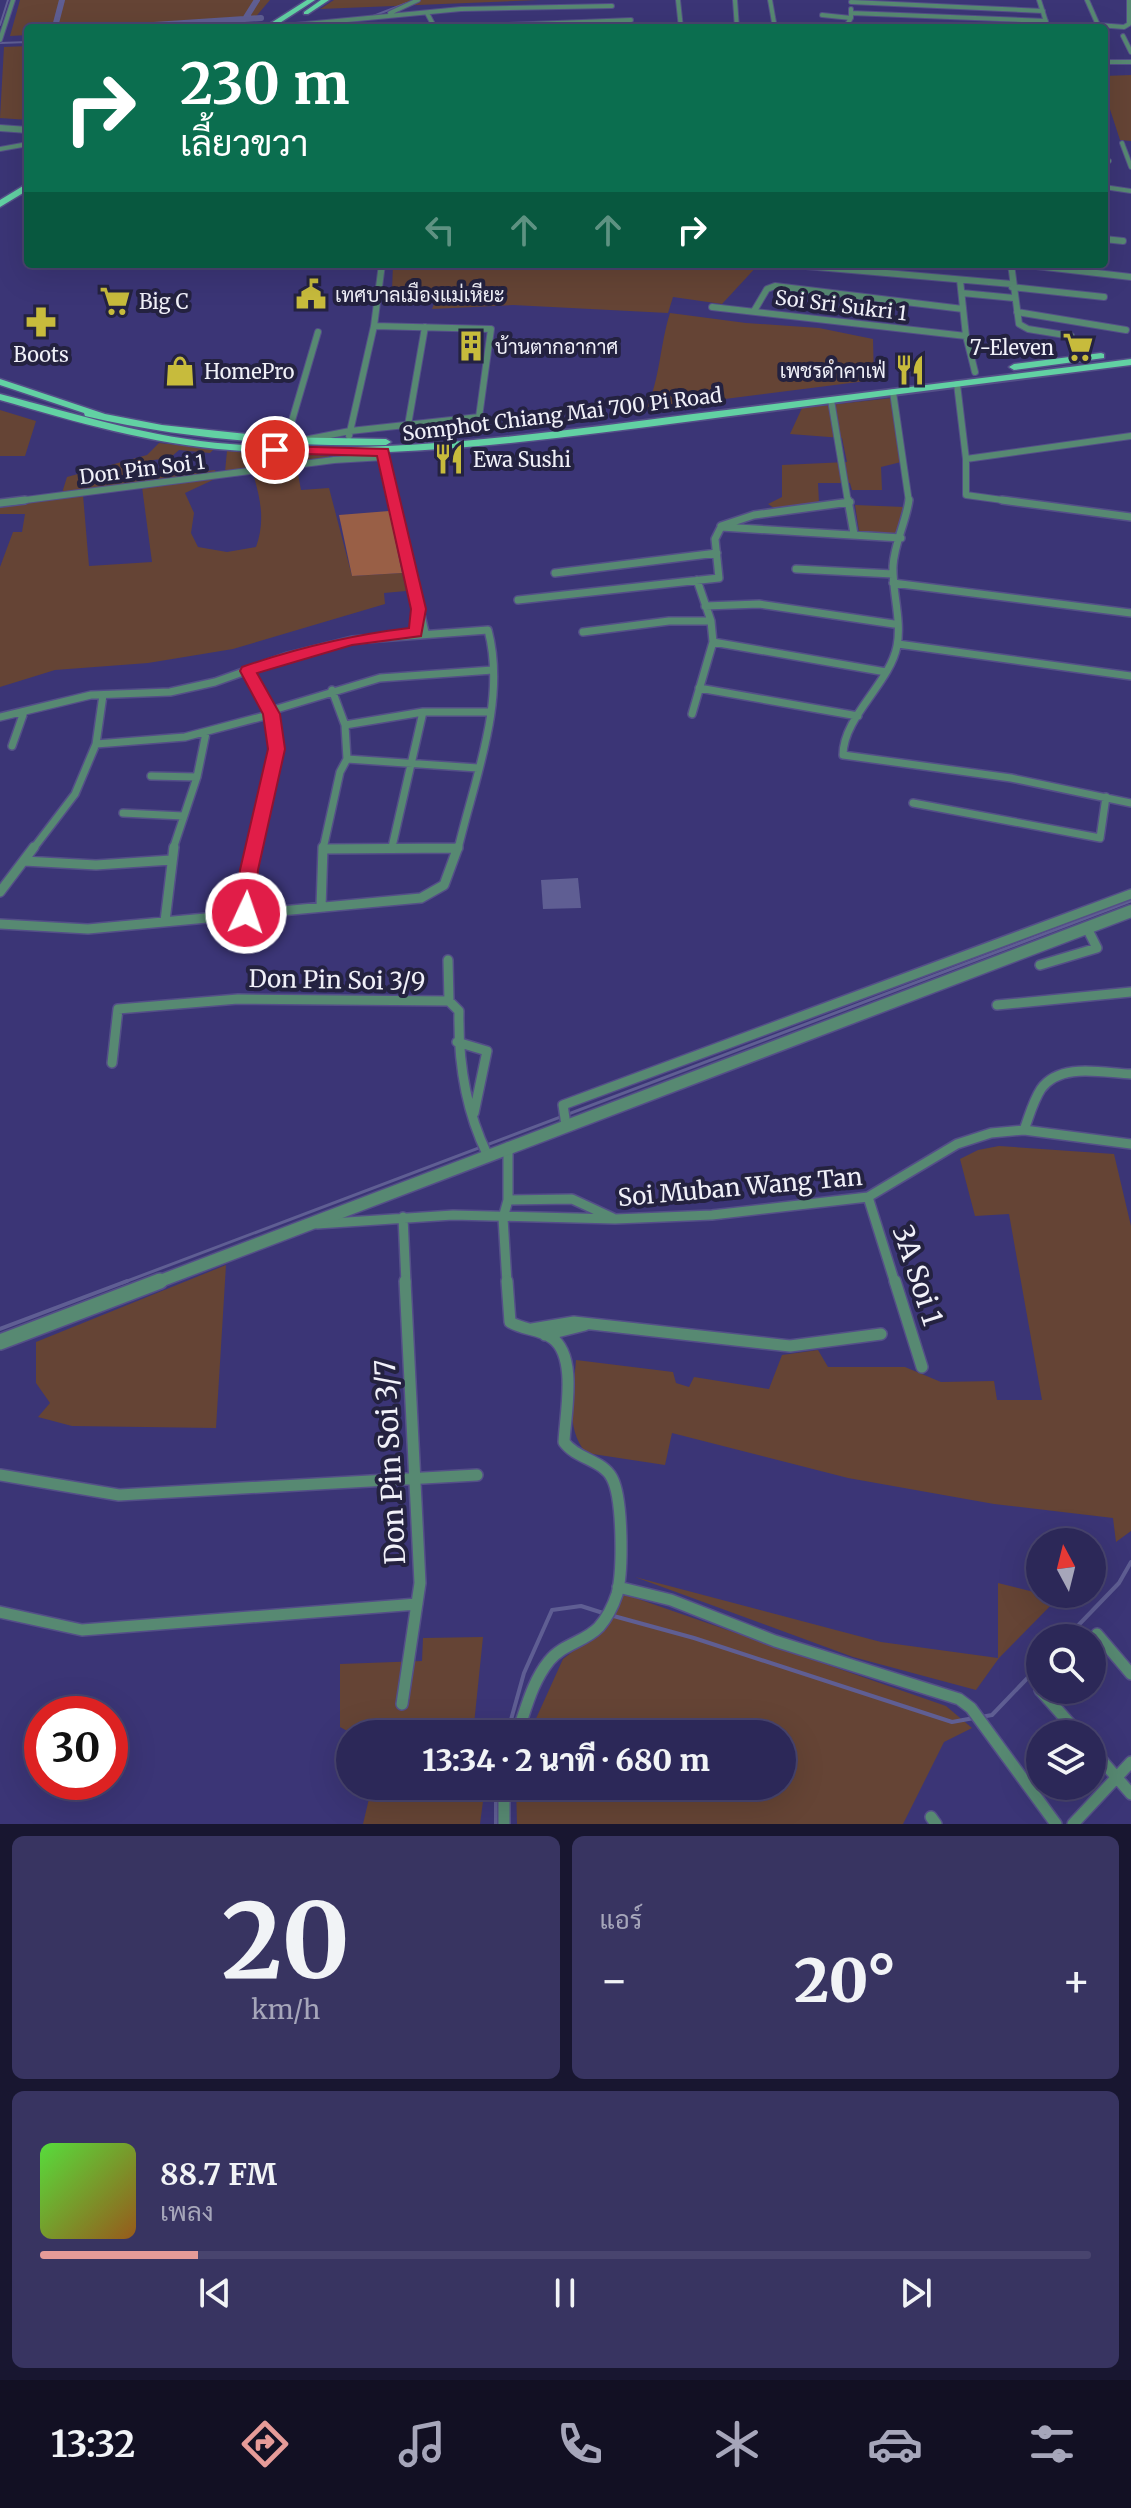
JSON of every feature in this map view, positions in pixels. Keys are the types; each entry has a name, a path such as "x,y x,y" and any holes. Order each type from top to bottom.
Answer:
{"main road":[{"path":"280,24 312,0"},
{"path":"281,24 326,0"},
{"path":"0,195 24,180"},
{"path":"0,204 24,189"},
{"name":"Somphot Chiang Mai 700 Pi Road","path":"0,390 106,423 290,442 347,443 484,435 1131,352"},
{"name":"Somphot Chiang Mai 700 Pi Road","path":"0,397 196,444 334,457 383,455 497,442 1131,362"},
{"path":"0,382 106,423"},
{"path":"0,405 106,423"}],"street":[{"path":"0,40 13,0"},
{"path":"377,17 418,0"},
{"path":"678,0 681,24"},
{"path":"735,0 737,24"},
{"path":"770,0 774,24"},
{"path":"1040,0 1047,24"},
{"path":"1087,0 1098,24"},
{"path":"1108,26 1124,27 1129,24 1129,0"},
{"path":"847,24 851,16 851,1 1043,11"},
{"path":"299,24 427,13 612,4 617,21"},
{"path":"427,13 433,24"},
{"path":"822,15 1046,21"},
{"path":"539,24 631,20"},
{"path":"1123,36 1131,52"},
{"path":"1108,62 1131,62"},
{"path":"0,128 24,130"},
{"path":"1122,143 1131,167"},
{"path":"0,149 24,145"},
{"path":"1108,188 1131,191"},
{"path":"1108,239 1123,241"},
{"path":"347,443 374,326 381,268"},
{"path":"827,268 1104,297"},
{"path":"1011,268 1014,298 1023,327 1071,336"},
{"path":"1053,268 1131,277"},
{"path":"960,280 966,336 975,372"},
{"path":"754,311 767,289 775,286 963,309"},
{"path":"962,293 1014,298"},
{"name":"Soi Sri Sukri 1","path":"712,307 966,336"},
{"path":"1017,312 1126,330"},
{"path":"318,332 290,442 350,431 479,417 491,329 374,326"},
{"path":"408,425 425,327"},
{"path":"957,384 966,459 966,495 1131,517"},
{"path":"893,392 909,502 893,578 894,624 898,644 886,672 858,716 843,747 845,757 989,775 1131,803"},
{"path":"831,400 854,534"},
{"path":"966,459 1131,436"},
{"path":"383,455 414,576 420,632"},
{"name":"Don Pin Soi 1","path":"0,503 334,457"},
{"path":"518,600 719,578 716,534 721,527 754,515 850,502"},
{"path":"721,527 901,538"},
{"path":"555,573 717,553"},
{"path":"796,569 893,578 1131,613"},
{"path":"692,714 713,642 711,621 697,580"},
{"path":"705,606 759,604 894,624"},
{"path":"583,632 669,621 711,621"},
{"path":"0,717 103,695 170,692 215,682 288,656 352,640 420,632 488,630 491,637 493,670 489,712 478,768 448,880 433,894 421,898 88,929 0,924"},
{"path":"713,642 886,672"},
{"path":"898,644 1131,676"},
{"path":"96,744 150,744 206,733 332,690 380,678 493,670"},
{"path":"246,913 249,870 277,749 271,713 247,671"},
{"path":"699,688 858,716"},
{"path":"321,907 323,849 340,772 347,759 345,725 332,690"},
{"path":"0,892 75,794 96,744 103,695"},
{"path":"12,746 24,712"},
{"path":"345,725 423,712 489,712"},
{"path":"392,847 423,712"},
{"path":"165,921 171,860 197,777 206,733"},
{"path":"347,759 478,768"},
{"path":"151,776 197,777"},
{"path":"913,803 1100,838 1106,797"},
{"path":"123,813 183,816"},
{"path":"323,849 458,848"},
{"path":"24,861 96,865 171,860"},
{"path":"564,1119 563,1105 914,972 1131,894"},
{"path":"0,1342 308,1224 484,1148 508,1147 564,1119 1131,911"},
{"path":"1040,965 1097,948 1087,928"},
{"path":"448,960 449,1001"},
{"path":"997,1005 1131,992"},
{"name":"Don Pin Soi 3/9","path":"112,1063 118,1009 238,999 449,1001 459,1011 457,1042 473,1116 484,1148"},
{"path":"457,1042 487,1051 473,1116"},
{"path":"1024,1130 1042,1087 1063,1072 1131,1074"},
{"name":"Soi Muban Wang Tan","path":"308,1224 453,1215 615,1219 712,1215 868,1197 972,1137 1024,1130 1131,1144"},
{"path":"508,1147 508,1200 503,1218 510,1322 555,1340 568,1363 564,1442 568,1450 611,1475 617,1489 618,1587 609,1613 598,1629 553,1656 539,1678 522,1720"},
{"path":"508,1200 562,1195 579,1199 615,1219"},
{"name":"3A Soi 1","path":"868,1197 922,1367"},
{"name":"Don Pin Soi 3/7","path":"402,1704 420,1583 403,1217"},
{"path":"531,1329 574,1322 790,1346 881,1334"},
{"path":"545,1335 586,1325"},
{"path":"0,1475 119,1495 477,1475"},
{"path":"618,1587 671,1600 775,1641 959,1699 971,1708 1056,1824"},
{"path":"0,1612 82,1630 417,1604"},
{"path":"1106,1645 1131,1674"},
{"path":"1052,1704 1067,1720"},
{"path":"1073,1824 1131,1762"},
{"path":"1106,1765 1131,1794"},
{"path":"504,1800 504,1824"}],"shaded area":[{"path":"20,0 270,0 252,21 24,24 24,35 10,36"},
{"path":"334,0 539,0 320,9"},
{"path":"24,46 24,120 0,118 4,47"},
{"path":"1131,75 1131,141 1120,140 1108,103 1108,76"},
{"path":"393,268 755,268 722,304 673,297 668,313 513,305 432,309 437,296 421,290 392,291"},
{"path":"670,313 819,328 873,339 874,380 646,409"},
{"path":"892,398 901,462 881,467 882,490 852,490 850,483 818,483 819,503 774,508 768,504 782,497 782,465 847,462 842,438 790,434 802,408"},
{"path":"0,410 36,421 25,456 0,456"},
{"path":"159,443 214,449 210,453 179,450 170,458 153,460 157,474 206,468 216,473 62,493 67,477 147,455"},
{"path":"227,451 329,456 329,459 225,472"},
{"path":"297,469 301,490 329,488 352,576 402,573 406,591 384,593 385,604 233,649 148,663 55,670 0,687 0,567 13,532 22,532 25,514 0,514 0,506 83,495 89,566 152,562 142,487 217,478 185,493 194,513 191,533 198,547 227,552 256,547 261,512 254,477 265,472"},
{"path":"855,505 904,507 897,534 859,531"},
{"path":"389,511 402,573 352,576 339,515"},
{"path":"578,878 581,908 543,909 541,880"},
{"path":"999,1146 1114,1154 1131,1226 1131,1531 1116,1542 1113,1518 994,1504 848,1478 672,1433 665,1465 586,1453 579,1443 573,1421 576,1360 673,1372 676,1383 689,1387 694,1377 769,1389 782,1355 818,1350 828,1367 905,1367 941,1382 994,1381 997,1400 1042,1400 1009,1214 975,1216 960,1159 978,1150"},
{"path":"226,1265 216,1428 72,1426 38,1417 50,1403 36,1383 36,1342"},
{"path":"635,1577 881,1642 998,1658 998,1583 1026,1590 1026,1608 1048,1608 1032,1624 1026,1624 1026,1631 999,1658 976,1690 853,1657"},
{"path":"624,1594 946,1706 972,1728 944,1742 903,1824 517,1824 516,1800 796,1800 796,1720 535,1720 563,1659 610,1623"},
{"path":"483,1637 474,1720 340,1720 340,1664 422,1661 423,1638"},
{"path":"369,1800 483,1800 480,1824 363,1824"}],"waterway":[{"path":"0,25 8,0"},
{"path":"57,24 62,0"},
{"path":"245,19 257,0"},
{"path":"373,16 407,3"},
{"path":"169,24 261,18"},
{"path":"0,43 24,42"},
{"path":"122,1283 1131,901"},
{"path":"0,1329 127,1281"},
{"path":"1079,1624 1119,1583 1131,1562"},
{"path":"511,1720 524,1673 552,1610 581,1606 603,1613"},
{"path":"610,1615 694,1638 952,1722 974,1718"},
{"path":"981,1717 992,1715 1026,1680"},
{"path":"496,1800 496,1824"}],"place":[{"name":"เทศบาลเมืองแม่เหียะ","path":"311,294"},
{"name":"Big C","path":"115,301"},
{"name":"Boots","path":"41,322"},
{"name":"บ้านตากอากาศ","path":"471,346"},
{"name":"7-Eleven","path":"1078,347"},
{"name":"เพชรดำคาเฟ่","path":"910,370"},
{"name":"HomePro","path":"180,371"},
{"name":"Ewa Sushi","path":"449,459"}],"route":[{"path":"246,913 249,870 277,749 272,714 247,671 288,656 352,640 416,632 419,609 414,576 383,452 275,450"}]}
